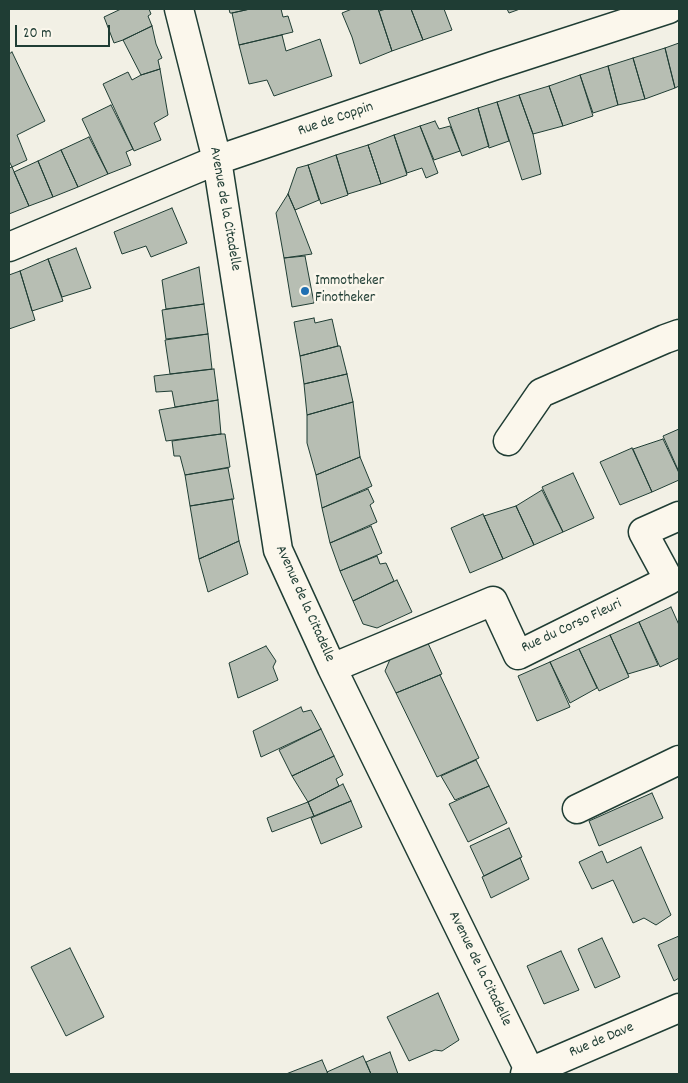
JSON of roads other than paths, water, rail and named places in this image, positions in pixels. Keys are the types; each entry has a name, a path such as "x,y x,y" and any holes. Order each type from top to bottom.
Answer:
{"street":[{"name":"Avenue de la Citadelle","path":"179,9 218,160 278,550 332,668 529,1074"},
{"name":"Rue de Coppin","path":"9,247 218,160 493,66 669,9"},
{"path":"508,441 541,393 679,334"},
{"name":"Rue du Corso Fleuri","path":"332,668 493,601 518,655 674,587 643,532 679,516"},
{"path":"577,809 679,760"},
{"name":"Rue de Dave","path":"529,1074 679,1008"}],"place":[{"name":"Immotheker Finotheker","path":"305,291"}]}
